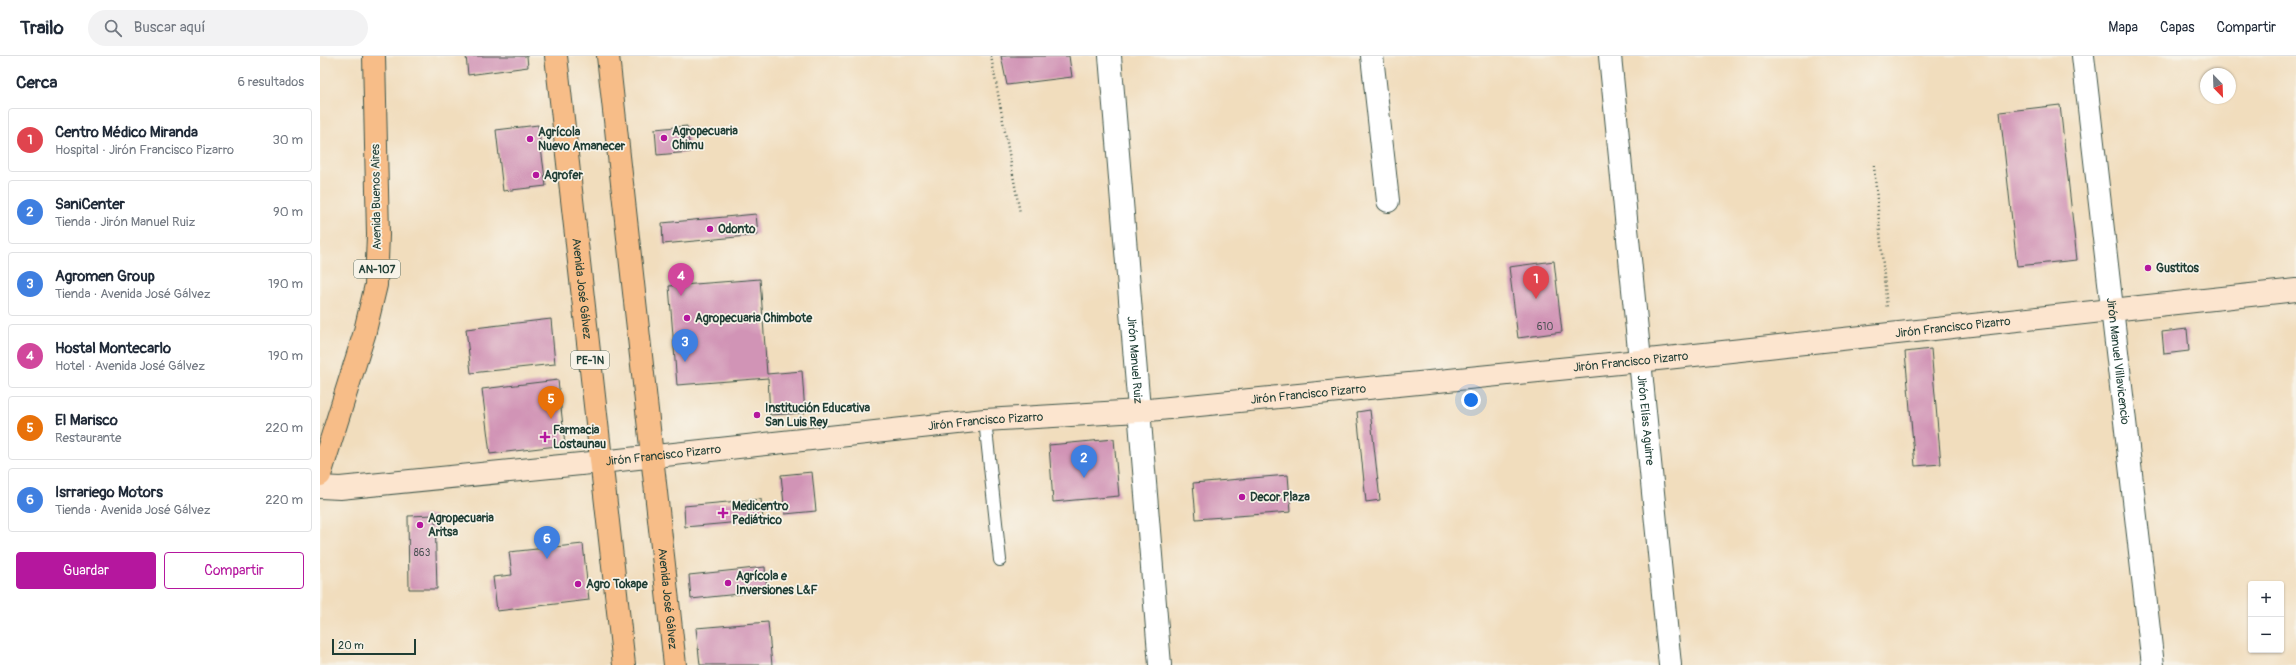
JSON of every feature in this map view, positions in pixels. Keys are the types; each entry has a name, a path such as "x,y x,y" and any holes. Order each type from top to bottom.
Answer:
{"main road":[{"name":"Avenida Buenos Aires","path":"320,475 364,335 376,284 378,235 374,56"},
{"name":"Avenida José Gálvez","path":"556,56 624,665"},
{"name":"Avenida José Gálvez","path":"608,56 675,665"}],"street":[{"name":"Jirón Manuel Ruiz","path":"1110,56 1160,665"},
{"path":"1372,56 1388,202"},
{"name":"Jirón Elías Aguirre","path":"1610,56 1670,665"},
{"name":"Jirón Manuel Villavicencio","path":"2083,56 2153,665"},
{"name":"Jirón Francisco Pizarro","path":"320,487 340,488 601,462 985,420 1139,411 1639,361 2296,290"}],"lane":[{"path":"985,420 1000,560"}],"path":[{"path":"991,56 1020,213"},
{"path":"1874,166 1889,334"}],"building":[{"path":"466,56 527,56 528,67 468,75"},
{"path":"1001,56 1069,56 1072,77 1007,85"},
{"path":"2060,105 2077,260 2017,266 2000,112"},
{"path":"538,125 546,186 503,191 496,130"},
{"path":"687,126 690,152 657,155 655,129"},
{"name":"Odonto","path":"756,214 758,235 663,244 662,223"},
{"path":"1554,261 1562,332 1518,338 1509,267"},
{"path":"760,279 767,374 802,371 805,413 770,415 768,378 677,385 669,286"},
{"path":"551,319 555,364 471,373 466,329"},
{"path":"2187,329 2189,351 2164,354 2162,332"},
{"path":"1931,349 1941,464 1915,466 1905,352"},
{"path":"558,380 565,445 490,454 482,389"},
{"path":"1370,410 1380,500 1366,502 1357,412"},
{"path":"1114,439 1119,496 1053,502 1049,445"},
{"path":"812,472 816,511 785,514 781,475"},
{"name":"Decor Plaza","path":"1288,475 1291,512 1196,519 1193,483"},
{"name":"Medicentro Pediátrico","path":"761,499 763,520 685,527 684,506"},
{"path":"435,515 437,589 409,589 408,516"},
{"path":"583,544 589,600 497,611 493,577 512,575 509,552"},
{"name":"Agrícola e Inversiones L&F","path":"765,567 767,591 691,599 689,575"},
{"path":"768,622 772,665 700,665 696,628"}],"place":[{"name":"Agropecuaria Chimu","path":"664,138"},
{"name":"Agrícola Nuevo Amanecer","path":"530,139"},
{"name":"Agrofer","path":"536,175"},
{"name":"Odonto","path":"710,229"},
{"name":"Gustitos","path":"2148,268"},
{"name":"Hostal Montecarlo","path":"681,296"},
{"name":"Centro Médico Miranda","path":"1536,299"},
{"name":"Agropecuaria Chimbote","path":"687,318"},
{"name":"Agromen Group","path":"685,362"},
{"name":"Institución Educativa San Luis Rey","path":"757,415"},
{"name":"El Marisco","path":"551,419"},
{"name":"Farmacia Lostaunau","path":"545,437"},
{"name":"SaniCenter","path":"1084,478"},
{"name":"Decor Plaza","path":"1242,497"},
{"name":"Medicentro Pediátrico","path":"723,513"},
{"name":"Agropecuaria Aritsa","path":"420,525"},
{"name":"Isrrariego Motors","path":"547,559"},
{"name":"Agrícola e Inversiones L&F","path":"728,583"},
{"name":"Agro Tokape","path":"578,584"}]}
